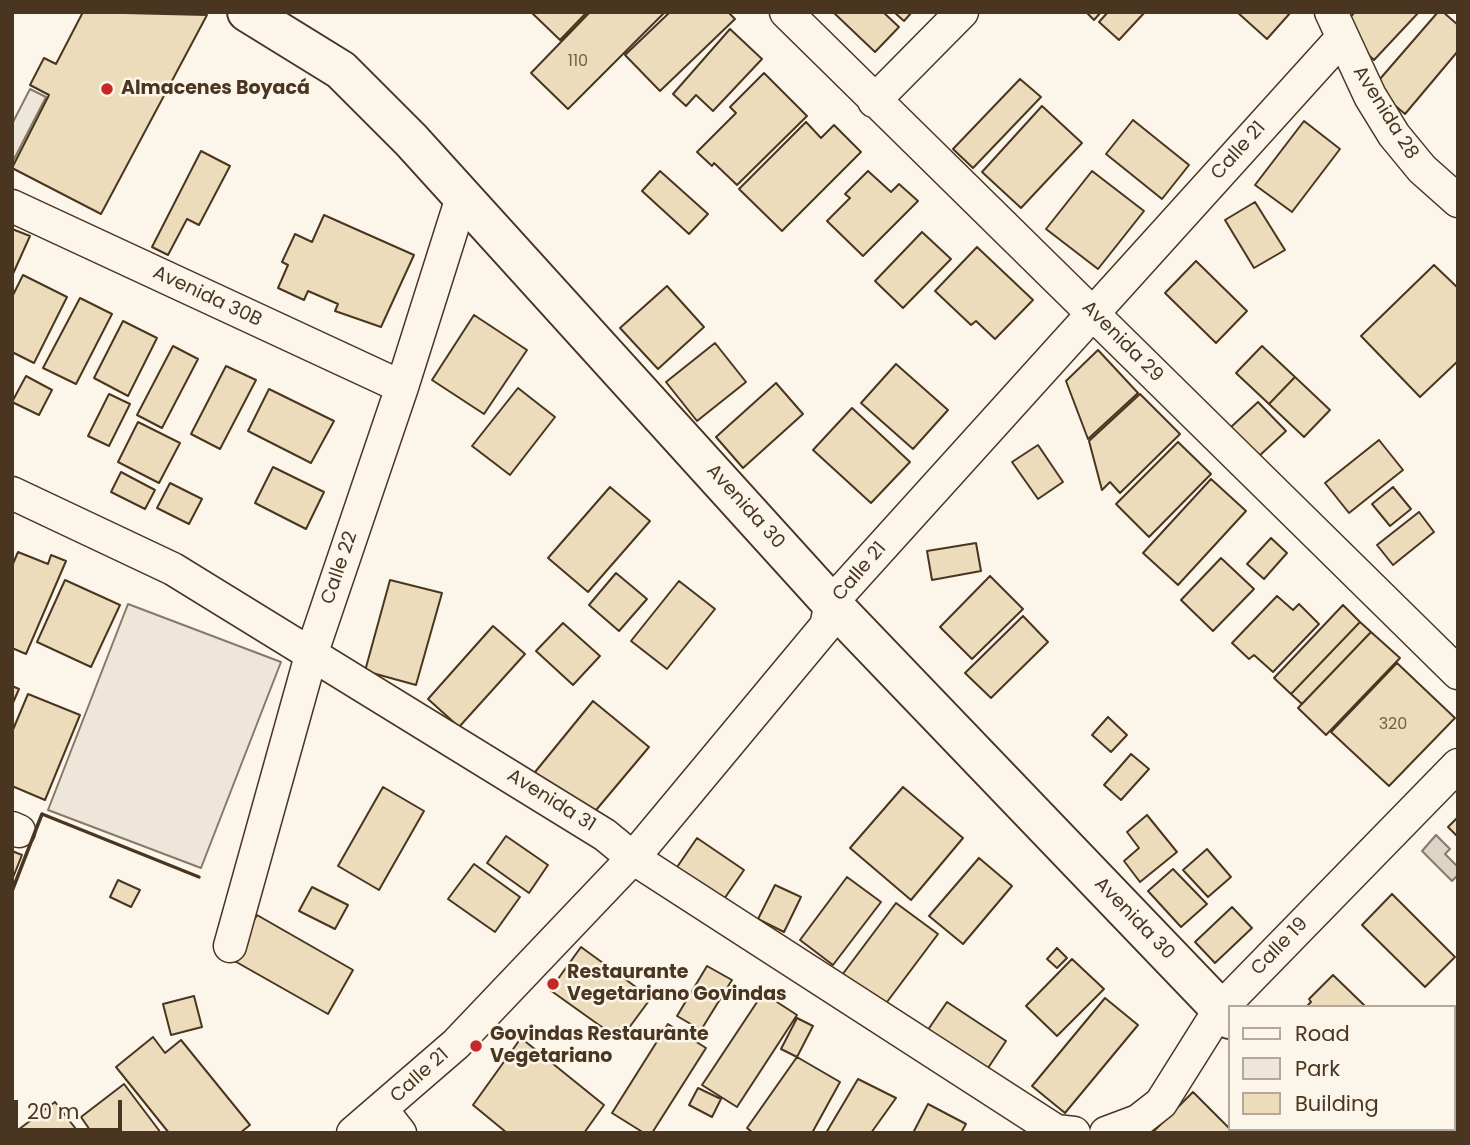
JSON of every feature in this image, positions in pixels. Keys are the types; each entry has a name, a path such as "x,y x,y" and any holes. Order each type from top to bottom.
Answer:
{"street":[{"name":"Avenida 30","path":"247,12 341,70 463,194 831,603 1225,1014"},
{"name":"Avenida 29","path":"786,12 874,102 1458,673"},
{"path":"874,102 962,12"},
{"name":"Avenida 28","path":"1336,25 1370,96 1394,135 1422,169 1458,201"},
{"name":"Calle 21","path":"353,1133 391,1121 456,1044 632,858 826,626 831,603 1092,313 1336,25"},
{"name":"Calle 22","path":"230,946 312,652 402,387 463,194"},
{"name":"Avenida 30B","path":"12,206 402,387"},
{"name":"Avenida 31","path":"12,494 173,569 312,652 604,835 632,858 1056,1130 1074,1133"},
{"name":"Calle 19","path":"1233,1005 1458,765"},
{"name":"Calle 19","path":"1112,1132 1138,1121 1161,1102 1225,1014"},
{"path":"1107,1133 1112,1132"}],"green space":[{"path":"128,604 281,662 201,868 48,810"}],"shaded area":[{"path":"30,89 46,97 12,163 12,124"},
{"path":"1436,835 1450,849 1445,854 1458,867 1458,875 1452,881 1422,851"}],"building":[{"path":"83,12 207,15 101,214 12,168 49,95 30,85 44,58 56,64"},
{"path":"531,12 587,12 560,40"},
{"path":"590,12 665,12 568,109 531,73"},
{"path":"670,12 728,12 735,19 660,91 625,55"},
{"path":"833,12 883,12 899,27 875,52"},
{"path":"894,12 912,12 904,21"},
{"path":"1086,12 1101,12 1094,20"},
{"path":"1108,12 1145,12 1119,40 1099,22"},
{"path":"1237,12 1291,12 1267,39"},
{"path":"1355,12 1419,12 1374,60 1340,28"},
{"path":"1438,12 1443,12 1458,25 1458,51 1405,114 1373,87"},
{"path":"730,29 762,59 713,111 696,95 686,106 673,94"},
{"path":"764,73 807,116 737,185 714,163 712,166 697,152 736,113 730,107"},
{"path":"1020,79 1041,97 973,168 953,149"},
{"path":"1042,106 1082,143 1021,208 982,172"},
{"path":"1133,120 1189,165 1162,199 1106,154"},
{"path":"1304,121 1340,149 1292,212 1255,185"},
{"path":"806,122 821,138 834,125 861,152 782,231 739,189"},
{"path":"201,151 230,166 199,225 187,219 168,255 152,247"},
{"path":"660,171 708,214 689,234 642,191"},
{"path":"868,171 891,192 899,184 918,201 863,256 827,221 850,198 845,194"},
{"path":"1092,171 1144,211 1098,269 1046,229"},
{"path":"1255,202 1285,250 1254,268 1225,220"},
{"path":"324,215 414,255 381,327 335,311 338,304 308,291 304,300 278,288 288,265 282,262 295,234 312,242"},
{"path":"12,229 30,236 12,276"},
{"path":"922,232 951,259 903,308 875,281"},
{"path":"977,247 1033,300 995,339 976,321 971,325 935,291"},
{"path":"1196,261 1247,311 1216,343 1165,293"},
{"path":"1434,265 1458,288 1458,361 1420,397 1361,336"},
{"path":"23,275 67,297 34,363 12,352 12,297"},
{"path":"667,286 704,327 658,369 620,328"},
{"path":"80,298 112,314 76,384 43,368"},
{"path":"474,315 527,350 484,414 432,380"},
{"path":"123,321 157,338 128,396 94,378"},
{"path":"715,343 746,382 697,421 666,382"},
{"path":"173,346 198,359 162,428 137,415"},
{"path":"1262,346 1295,377 1269,404 1236,373"},
{"path":"1098,350 1138,393 1088,439 1066,381"},
{"path":"896,364 948,410 913,449 861,403"},
{"path":"226,366 256,380 220,449 191,434"},
{"path":"26,376 52,390 39,415 12,402"},
{"path":"1295,377 1330,410 1304,437 1269,404"},
{"path":"776,383 803,414 743,468 716,437"},
{"path":"518,388 555,417 510,475 472,446"},
{"path":"269,389 334,421 311,463 248,431"},
{"path":"109,394 130,404 109,446 88,436"},
{"path":"1140,394 1180,434 1120,493 1110,482 1102,490 1089,441"},
{"path":"1258,402 1286,431 1258,457 1231,427"},
{"path":"852,408 910,462 871,503 813,450"},
{"path":"138,422 180,443 159,483 118,462"},
{"path":"1379,440 1403,470 1349,513 1325,483"},
{"path":"1178,442 1211,474 1149,537 1116,504"},
{"path":"1038,445 1063,482 1038,499 1012,462"},
{"path":"273,467 324,492 306,529 255,503"},
{"path":"121,472 155,490 145,509 111,492"},
{"path":"1211,479 1246,511 1178,585 1143,553"},
{"path":"170,483 202,499 189,524 157,508"},
{"path":"610,487 650,521 588,592 548,558"},
{"path":"1393,487 1411,509 1390,526 1372,504"},
{"path":"1419,512 1434,532 1393,565 1377,545"},
{"path":"1271,538 1287,553 1264,579 1247,564"},
{"path":"976,543 981,571 932,580 927,551"},
{"path":"18,552 48,564 51,555 66,561 26,654 12,648 12,566"},
{"path":"1221,558 1254,589 1213,631 1181,600"},
{"path":"616,573 647,599 619,631 589,605"},
{"path":"990,576 1023,609 972,659 940,627"},
{"path":"65,580 120,605 91,667 37,642"},
{"path":"390,580 442,593 416,685 365,671"},
{"path":"679,581 715,609 667,669 631,641"},
{"path":"1277,596 1293,610 1299,604 1319,624 1273,672 1254,655 1249,659 1232,643"},
{"path":"1343,605 1360,622 1291,694 1274,678"},
{"path":"1023,616 1048,642 991,698 965,673"},
{"path":"1360,622 1371,632 1302,704 1291,694"},
{"path":"563,623 600,656 573,685 536,651"},
{"path":"493,626 525,654 459,727 428,699"},
{"path":"1371,632 1400,658 1326,735 1298,708"},
{"path":"1397,663 1455,718 1389,786 1331,732"},
{"path":"12,686 19,689 12,705"},
{"path":"28,694 80,715 45,800 12,786 12,732"},
{"path":"593,701 649,747 586,822 531,777"},
{"path":"1108,717 1127,735 1111,752 1092,735"},
{"path":"1131,754 1149,769 1121,800 1104,785"},
{"path":"383,787 424,811 379,890 338,866"},
{"path":"903,787 963,838 911,900 850,848"},
{"path":"1147,815 1177,852 1140,882 1124,861 1139,848 1127,832"},
{"path":"1458,817 1458,837 1448,827"},
{"path":"506,836 548,865 529,893 487,863"},
{"path":"697,838 744,870 720,905 673,873"},
{"path":"1207,849 1231,877 1208,897 1183,870"},
{"path":"12,851 22,855 12,880"},
{"path":"979,858 1012,886 963,944 929,916"},
{"path":"474,864 520,897 495,932 448,899"},
{"path":"1173,869 1207,904 1181,927 1148,891"},
{"path":"847,877 881,902 833,965 800,940"},
{"path":"118,880 140,890 131,907 110,897"},
{"path":"775,885 801,897 784,932 758,919"},
{"path":"312,887 348,905 335,929 299,911"},
{"path":"1392,894 1455,957 1425,987 1362,925"},
{"path":"896,903 938,934 881,1010 836,983"},
{"path":"1232,907 1252,928 1215,963 1195,942"},
{"path":"257,915 353,970 328,1014 231,959"},
{"path":"581,947 651,998 620,1040 550,990"},
{"path":"1057,948 1067,958 1057,968 1047,959"},
{"path":"1072,959 1104,989 1057,1036 1026,1006"},
{"path":"707,966 732,980 701,1030 677,1016"},
{"path":"1333,975 1364,1005 1308,1005 1311,1002 1309,999"},
{"path":"763,993 797,1015 737,1107 702,1085"},
{"path":"194,996 202,1027 171,1035 163,1004"},
{"path":"1105,998 1138,1025 1065,1113 1032,1086"},
{"path":"947,1002 1006,1041 982,1077 923,1037"},
{"path":"797,1018 813,1026 797,1057 781,1049"},
{"path":"668,1024 706,1048 652,1133 644,1133 612,1113"},
{"path":"153,1037 165,1053 181,1040 250,1125 240,1133 169,1133 116,1067"},
{"path":"521,1038 604,1105 584,1133 507,1133 473,1105"},
{"path":"797,1057 840,1082 812,1133 753,1133 747,1128"},
{"path":"858,1079 896,1098 871,1133 826,1133"},
{"path":"124,1084 161,1133 92,1133 81,1117"},
{"path":"698,1088 721,1099 712,1117 689,1105"},
{"path":"1193,1092 1228,1127 1228,1131 1235,1133 1152,1133"},
{"path":"55,1102 79,1133 14,1133"},
{"path":"928,1104 966,1124 961,1133 913,1133"},
{"path":"1456,1120 1458,1121 1458,1133 1398,1133 1456,1131"}],"wall":[{"path":"12,891 42,814 199,877"}],"place":[{"name":"Almacenes Boyacá","path":"107,89"},
{"name":"Restaurante Vegetariano Govindas","path":"553,984"},
{"name":"Govindas Restaurante Vegetariano","path":"476,1046"}]}
